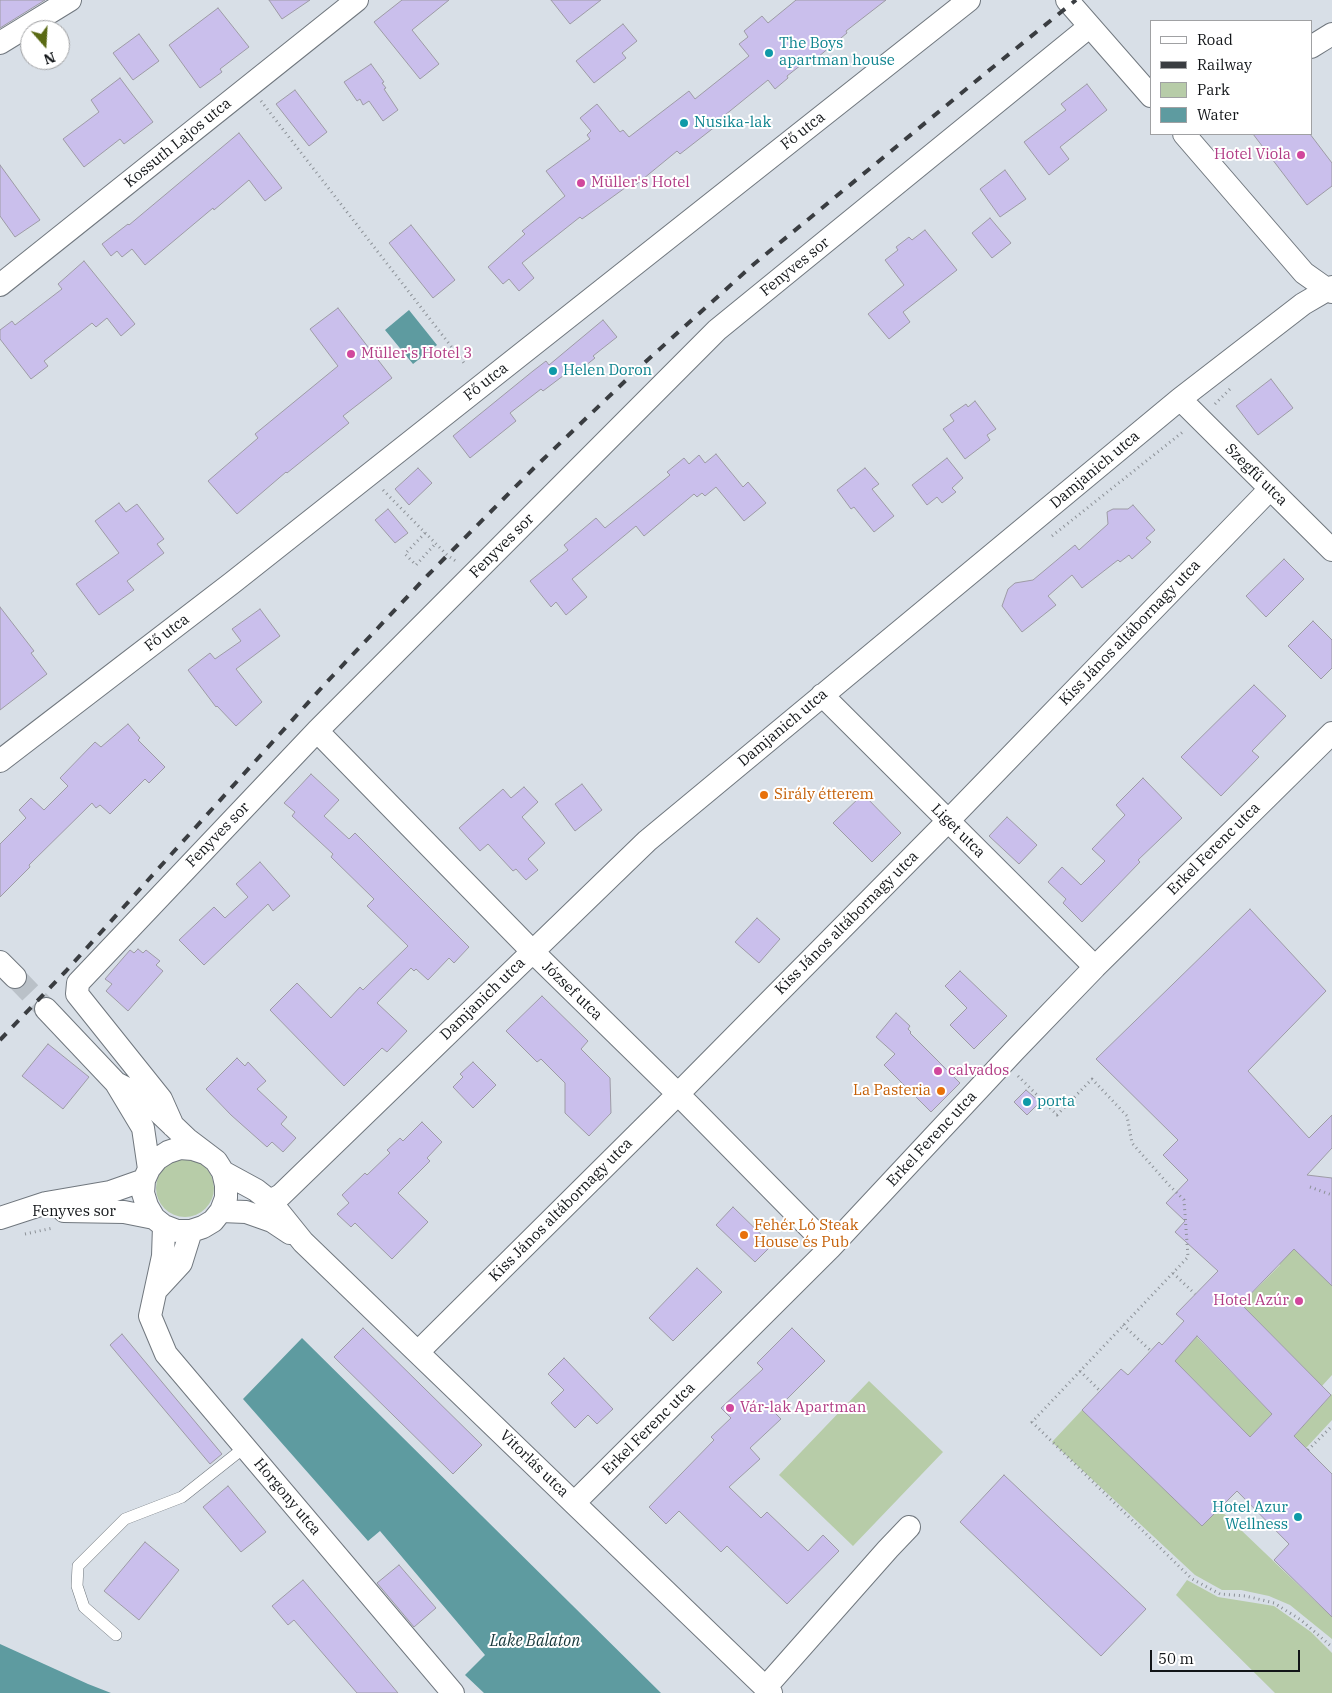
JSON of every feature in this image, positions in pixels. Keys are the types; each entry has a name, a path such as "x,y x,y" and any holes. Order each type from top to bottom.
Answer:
{"street":[{"path":"0,43 70,0"},
{"name":"Kossuth Lajos utca","path":"0,285 357,0"},
{"name":"Fő utca","path":"0,761 232,583 968,0"},
{"path":"1068,0 1089,27 1150,95"},
{"name":"Fenyves sor","path":"173,1126 161,1099 80,999 77,994 78,983 318,731 718,330 1089,27"},
{"path":"1312,46 1332,34"},
{"path":"1185,135 1304,273 1331,290"},
{"name":"Damjanich utca","path":"270,1201 281,1195 647,841 1180,399 1304,304 1331,290"},
{"name":"Szegfű utca","path":"1180,399 1332,550"},
{"name":"Kiss János altábornagy utca","path":"418,1352 678,1094 948,821 1270,489"},
{"name":"Liget utca","path":"822,695 1095,967"},
{"name":"József utca","path":"318,731 532,951 678,1094 830,1248"},
{"name":"Erkel Ferenc utca","path":"574,1503 830,1248 1095,967 1332,733"},
{"name":"Vitorlás utca","path":"46,1009 116,1083 143,1128 147,1174 143,1194 147,1206 159,1222"},
{"name":"Vitorlás utca","path":"116,1083 143,1097 173,1126 216,1162 223,1172 256,1190 270,1201 303,1242 768,1690 909,1527"},
{"path":"147,1174 157,1159 168,1152 180,1148 193,1149 205,1153"},
{"path":"159,1222 177,1231 191,1231 203,1228 213,1221 221,1210 226,1198 223,1172"},
{"name":"Fenyves sor","path":"0,1218 46,1204 110,1192 147,1174"},
{"name":"Fenyves sor","path":"23,1212 76,1210 124,1212 159,1222"},
{"name":"Vitorlás utca","path":"221,1210 246,1212 272,1221 303,1242"},
{"name":"Horgony utca","path":"159,1222 163,1256 150,1316 166,1354 453,1693"},
{"name":"Horgony utca","path":"157,1289 182,1263 191,1231"}],"lane":[{"path":"116,1635 84,1607 77,1586 78,1566 125,1519 182,1497 244,1447"}],"path":[{"path":"249,86 464,363"},
{"path":"1045,541 1200,418 1236,384"},
{"path":"369,475 447,555 473,575"},
{"path":"425,533 405,554 416,565 436,543"},
{"path":"1004,1062 1057,1114 1092,1079 1127,1116 1132,1143 1184,1200 1188,1256 1032,1422 1192,1580 1220,1594 1246,1596 1274,1603 1301,1620 1332,1647"},
{"path":"1310,1187 1332,1195"},
{"path":"1173,1273 1195,1294"},
{"path":"1124,1325 1151,1351"},
{"path":"1080,1371 1100,1391"},
{"path":"1308,1450 1332,1426"}],"green space":[{"path":"185,1159 196,1161 209,1172 214,1188 212,1199 201,1212 185,1217 174,1215 161,1204 156,1188 158,1177 169,1164"},
{"path":"1291,1245 1332,1286 1332,1375 1322,1386 1237,1300 1251,1294 1280,1265 1276,1260"},
{"path":"1194,1334 1272,1414 1250,1437 1175,1361"},
{"path":"869,1381 943,1452 853,1546 779,1475"},
{"path":"1332,1394 1332,1420 1306,1448 1294,1436"},
{"path":"1082,1410 1202,1526 1219,1509 1332,1617 1332,1639 1290,1605 1269,1596 1241,1590 1222,1590 1195,1575 1052,1442"},
{"path":"1187,1580 1218,1597 1274,1606 1311,1632 1332,1653 1332,1693 1275,1693 1176,1595"}],"water":[{"path":"409,310 437,345 413,364 385,330"},
{"name":"Lake Balaton","path":"302,1338 661,1693 484,1693 465,1675 485,1655 380,1531 368,1541 243,1399"},
{"path":"0,1644 88,1684 111,1693 0,1693"}],"building":[{"path":"0,0 45,0 0,28"},
{"path":"269,0 310,0 282,19"},
{"path":"402,0 449,0 412,30 439,64 420,79 374,22"},
{"path":"551,0 601,0 570,24"},
{"path":"796,0 886,0 846,31 847,33 818,57 815,54 787,76 788,78 775,89 768,80 714,124 716,126 680,154 677,151 632,188 629,185 582,219 580,217 522,263 534,278 519,291 509,279 503,284 488,267 525,234 522,231 565,196 546,171 590,139 587,135 591,131 580,118 597,104 620,132 623,130 629,137 689,91 695,99 749,56 739,44 748,37 744,31 762,16 768,23"},
{"path":"218,8 249,47 220,69 222,72 200,88 169,45"},
{"path":"623,24 637,41 622,53 626,58 594,83 576,61"},
{"path":"139,34 159,61 133,80 113,53"},
{"path":"371,64 384,82 382,83 386,88 384,89 398,110 383,121 369,101 363,105 360,99 357,101 344,82"},
{"path":"120,78 153,122 124,144 120,139 84,167 63,139 99,112 91,100"},
{"path":"1087,84 1107,110 1060,147 1069,159 1049,175 1024,142 1066,110 1061,104"},
{"path":"295,90 327,132 309,146 276,104"},
{"path":"239,133 282,188 265,201 249,180 145,265 132,249 122,257 117,251 111,256 102,244 129,225"},
{"path":"1254,135 1311,135 1332,163 1332,186 1307,205"},
{"path":"0,165 40,220 15,237 0,216"},
{"path":"1005,170 1026,199 1000,217 980,189"},
{"path":"990,218 1011,243 992,258 972,233"},
{"path":"411,225 455,280 433,298 389,243"},
{"path":"925,230 957,270 903,312 910,322 889,339 868,314 904,285 885,260 898,250 896,247 909,237 912,240"},
{"path":"84,261 135,324 121,336 107,318 96,327 92,323 44,361 48,366 31,379 0,339 0,330 12,321 15,325 62,289 58,284"},
{"path":"338,308 392,378 343,416 349,423 286,472 237,514 208,481 258,438 255,434 338,366 310,329"},
{"path":"603,320 617,337 593,356 595,358 580,370 576,366 543,391 541,389 510,413 516,421 470,458 453,436 546,361 549,365"},
{"path":"1271,379 1293,408 1258,435 1236,406"},
{"path":"975,401 996,429 987,435 990,440 965,459 943,429 954,421 950,415 966,404 968,407"},
{"path":"716,454 743,487 748,482 766,503 744,521 716,487 705,496 702,493 697,497 694,494 644,536 636,526 572,579 587,597 566,615 556,602 551,607 530,581 568,550 564,545 596,518 605,528 670,475 667,472 684,458 689,464 699,455 705,463"},
{"path":"947,458 963,478 952,488 956,492 942,503 937,497 927,505 912,485"},
{"path":"418,468 432,483 409,505 395,489"},
{"path":"865,468 879,484 872,489 894,516 874,532 854,507 851,509 837,490"},
{"path":"119,503 126,512 137,504 164,539 157,544 164,553 127,581 134,590 99,615 76,584 119,553 95,521"},
{"path":"1133,505 1155,530 1146,538 1151,542 1132,559 1129,555 1120,562 1118,560 1082,588 1072,575 1048,596 1056,605 1022,632 1002,606 1008,589 1015,583 1033,580 1075,545 1079,550 1108,524 1107,512 1113,509 1128,509"},
{"path":"388,509 408,533 395,543 375,520"},
{"path":"1284,559 1304,579 1266,617 1246,596"},
{"path":"0,607 34,651 31,653 47,674 0,710"},
{"path":"260,609 280,636 236,669 262,702 236,726 216,707 188,670 210,653 215,659 241,641 232,629"},
{"path":"1313,621 1332,640 1332,668 1321,679 1288,646"},
{"path":"1254,685 1286,716 1252,751 1259,757 1221,796 1181,757"},
{"path":"128,724 140,738 138,740 165,767 149,783 145,779 110,814 100,805 96,808 92,803 29,865 30,867 0,897 0,844 26,818 19,810 31,798 44,810 68,786 60,778 95,742 101,747"},
{"path":"311,774 339,800 324,816 349,839 355,833 469,947 454,963 449,958 428,980 416,969 414,971 411,968 377,1003 407,1031 387,1052 382,1048 344,1086 270,1010 297,983 331,1018 360,987 363,990 408,946 367,906 374,899 331,857 333,854 292,816 295,812 284,803"},
{"path":"1143,778 1182,818 1138,860 1140,862 1082,922 1063,903 1066,899 1048,882 1062,867 1081,885 1105,861 1092,849 1125,815 1116,805"},
{"path":"582,784 602,810 575,831 555,804"},
{"path":"524,787 538,802 522,817 545,843 528,859 538,870 526,880 516,869 513,871 488,844 480,851 459,828 503,789 511,798"},
{"path":"863,794 901,833 872,862 833,823"},
{"path":"1007,817 1037,845 1019,864 989,836"},
{"path":"260,862 290,896 273,911 268,904 204,965 179,940 214,907 225,918 248,897 236,884"},
{"path":"1250,909 1326,991 1248,1071 1309,1138 1332,1115 1332,1148 1307,1175 1332,1178 1332,1286 1294,1249 1241,1304 1331,1395 1294,1436 1332,1474 1332,1617 1274,1560 1289,1544 1237,1491 1202,1526 1082,1410 1121,1369 1128,1375 1159,1342 1162,1345 1184,1321 1176,1314 1218,1271 1175,1232 1185,1221 1166,1203 1188,1180 1163,1155 1178,1140 1096,1059","holes":["1197,1336 1272,1414 1250,1437 1175,1361"]},
{"path":"757,918 780,939 759,963 735,942"},
{"path":"138,949 143,953 146,950 160,961 156,965 163,971 128,1011 106,991 112,984 105,979 130,950 134,953"},
{"path":"960,971 1007,1016 974,1049 950,1025 967,1008 945,986"},
{"path":"542,996 588,1041 581,1049 610,1078 611,1113 589,1136 565,1113 565,1083 541,1059 537,1062 506,1031"},
{"path":"896,1013 910,1026 908,1029 910,1033 960,1083 931,1112 884,1065 895,1054 876,1037"},
{"path":"48,1044 89,1077 63,1109 22,1076"},
{"path":"237,1058 245,1066 248,1062 266,1081 257,1089 287,1117 281,1124 296,1138 283,1152 272,1142 267,1147 231,1115 206,1089"},
{"path":"473,1062 496,1085 473,1108 453,1087 463,1077 460,1074"},
{"name":"porta","path":"1026,1090 1040,1102 1027,1115 1014,1102"},
{"path":"422,1122 442,1142 427,1158 430,1161 398,1193 428,1222 392,1259 355,1223 351,1227 337,1214 349,1203 342,1195 390,1153 387,1150 400,1138 403,1141"},
{"name":"Fehér Ló Steak House és Pub","path":"733,1207 772,1245 755,1262 716,1225"},
{"path":"697,1268 722,1292 673,1341 649,1318"},
{"path":"363,1328 482,1445 453,1474 334,1357"},
{"path":"792,1328 825,1361 774,1412 781,1419 750,1448 760,1459 729,1487 761,1518 767,1512 808,1551 823,1535 839,1551 787,1604 727,1546 721,1552 679,1511 666,1524 649,1507 714,1440 711,1437 731,1418 721,1408 763,1369 757,1363"},
{"path":"122,1334 222,1454 210,1464 110,1345"},
{"path":"564,1358 613,1409 597,1424 588,1415 575,1428 551,1403 564,1390 548,1374"},
{"path":"1004,1475 1146,1609 1101,1656 960,1522"},
{"path":"228,1486 266,1532 241,1552 203,1507"},
{"path":"145,1542 179,1570 139,1620 104,1591"},
{"path":"399,1565 436,1608 414,1627 377,1583"},
{"path":"303,1580 398,1693 357,1693 294,1620 288,1625 272,1606"}],"tunnel":[{"path":"15,977 46,1009"}],"railway":[{"path":"0,1040 66,971 324,685 427,576 533,469 643,364 754,264 1076,0"}],"place":[{"name":"The Boys apartman house","path":"769,53"},
{"name":"Nusika-lak","path":"684,123"},
{"name":"Hotel Viola","path":"1301,155"},
{"name":"Müller's Hotel","path":"581,183"},
{"name":"Müller's Hotel 3","path":"351,354"},
{"name":"Helen Doron","path":"553,371"},
{"name":"Sirály étterem","path":"764,795"},
{"name":"calvados","path":"938,1071"},
{"name":"La Pasteria","path":"941,1091"},
{"name":"porta","path":"1027,1102"},
{"name":"Fehér Ló Steak House és Pub","path":"744,1235"},
{"name":"Hotel Azúr","path":"1299,1301"},
{"name":"Vár-lak Apartman","path":"730,1408"},
{"name":"Hotel Azur Wellness","path":"1298,1517"}]}
